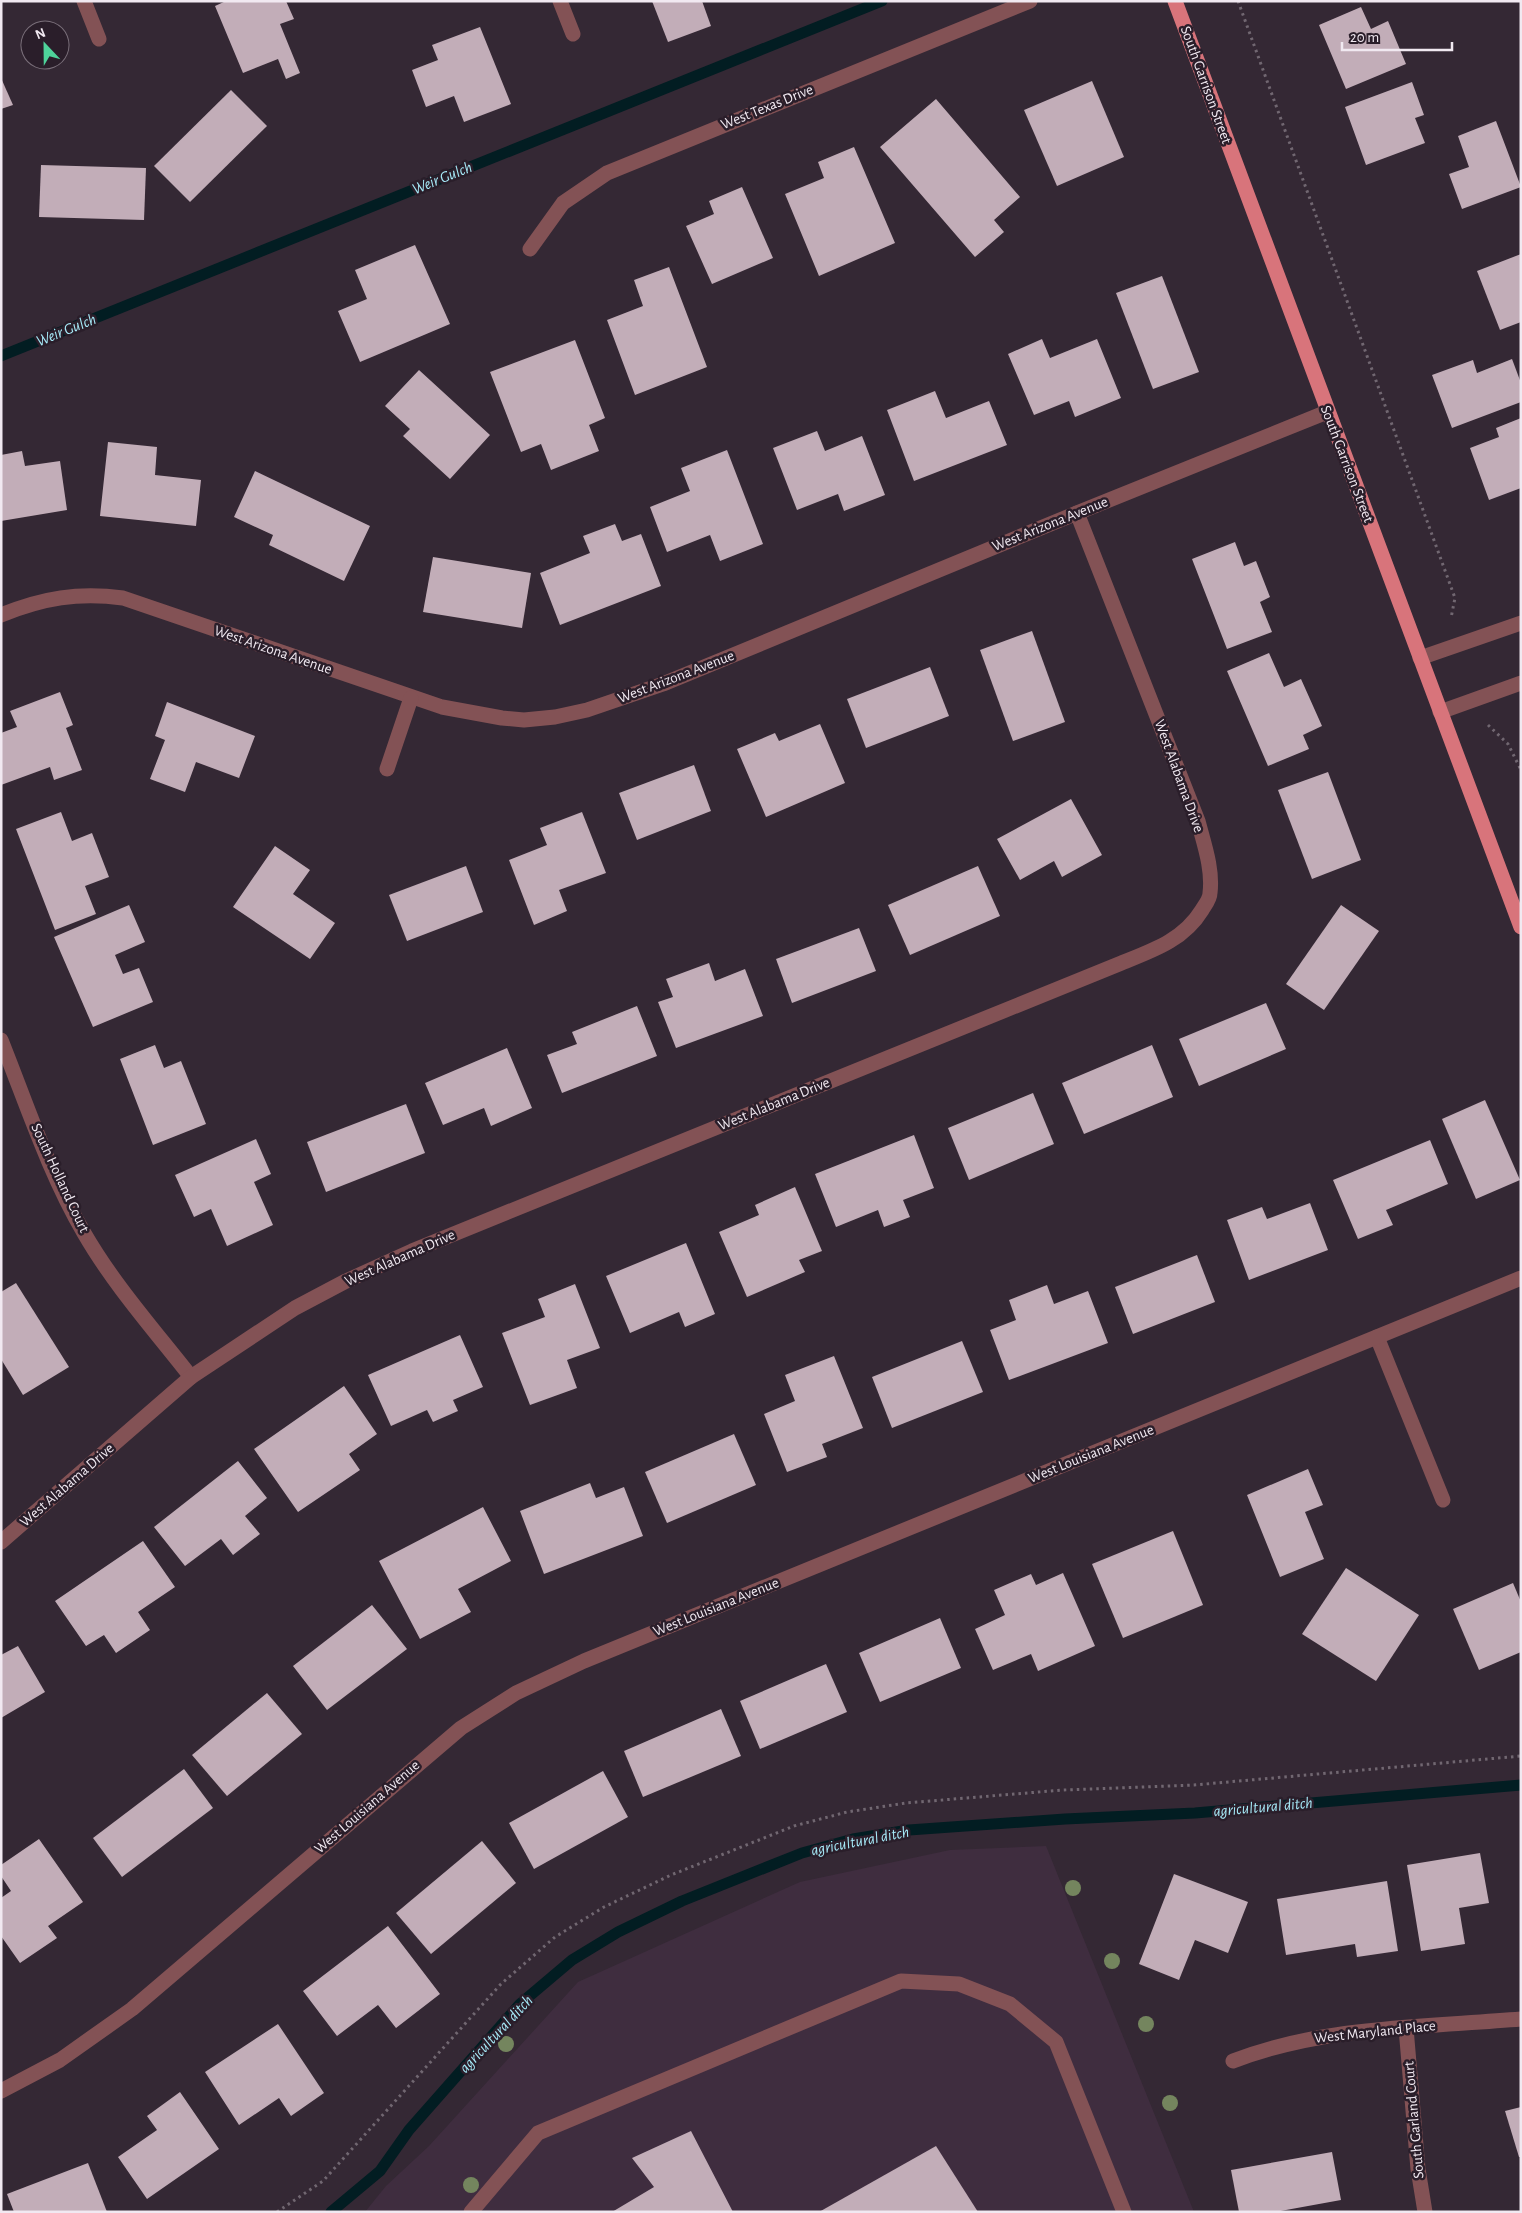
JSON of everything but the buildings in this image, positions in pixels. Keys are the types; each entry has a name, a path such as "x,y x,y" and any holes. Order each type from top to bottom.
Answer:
{"main road":[{"name":"South Garrison Street","path":"1175,1 1521,927"}],"street":[{"path":"84,1 99,39"},
{"path":"560,1 573,34"},
{"name":"West Texas Drive","path":"530,249 563,203 607,173 1030,1"},
{"name":"West Arizona Avenue","path":"1,615 46,600 74,594 123,598 411,698 474,714 517,719 555,717 587,710 662,684 1327,412"},
{"name":"West Alabama Drive","path":"1,1542 191,1378 295,1308 346,1281 412,1251 1128,961 1162,946 1183,934 1197,918 1210,896 1210,874 1198,821 1077,513"},
{"path":"1420,658 1521,623"},
{"path":"1440,712 1521,683"},
{"path":"387,769 411,698"},
{"name":"South Holland Court","path":"1,1040 46,1155 84,1233 118,1282 191,1378"},
{"name":"West Louisiana Avenue","path":"1,2091 60,2060 132,2009 424,1758 480,1715 516,1693 593,1658 1521,1278"},
{"path":"1376,1337 1443,1500"},
{"path":"471,2212 538,2132 901,1981 959,1984 1010,2004 1056,2042 1124,2212"},
{"name":"West Maryland Place","path":"1233,2061 1286,2043 1406,2028 1521,2019"},
{"name":"South Garland Court","path":"1406,2028 1418,2169 1425,2212"}],"path":[{"path":"1238,1 1455,598 1450,621"},
{"path":"1488,725 1508,744 1521,770"},
{"path":"277,2212 323,2181 501,1984 555,1937 604,1907 670,1875 794,1826 847,1812 906,1803 1063,1790 1194,1785 1521,1756"}],"shaded area":[{"path":"1046,1846 1194,2212 365,2212 386,2186 429,2146 578,1982 800,1882 950,1850"}],"waterway":[{"name":"Weir Gulch","path":"1,356 882,1"},
{"name":"agricultural ditch","path":"331,2212 380,2171 409,2130 520,2004 572,1960 618,1932 682,1901 802,1853 853,1839 909,1830 1065,1819 1195,1813 1521,1785"}]}
